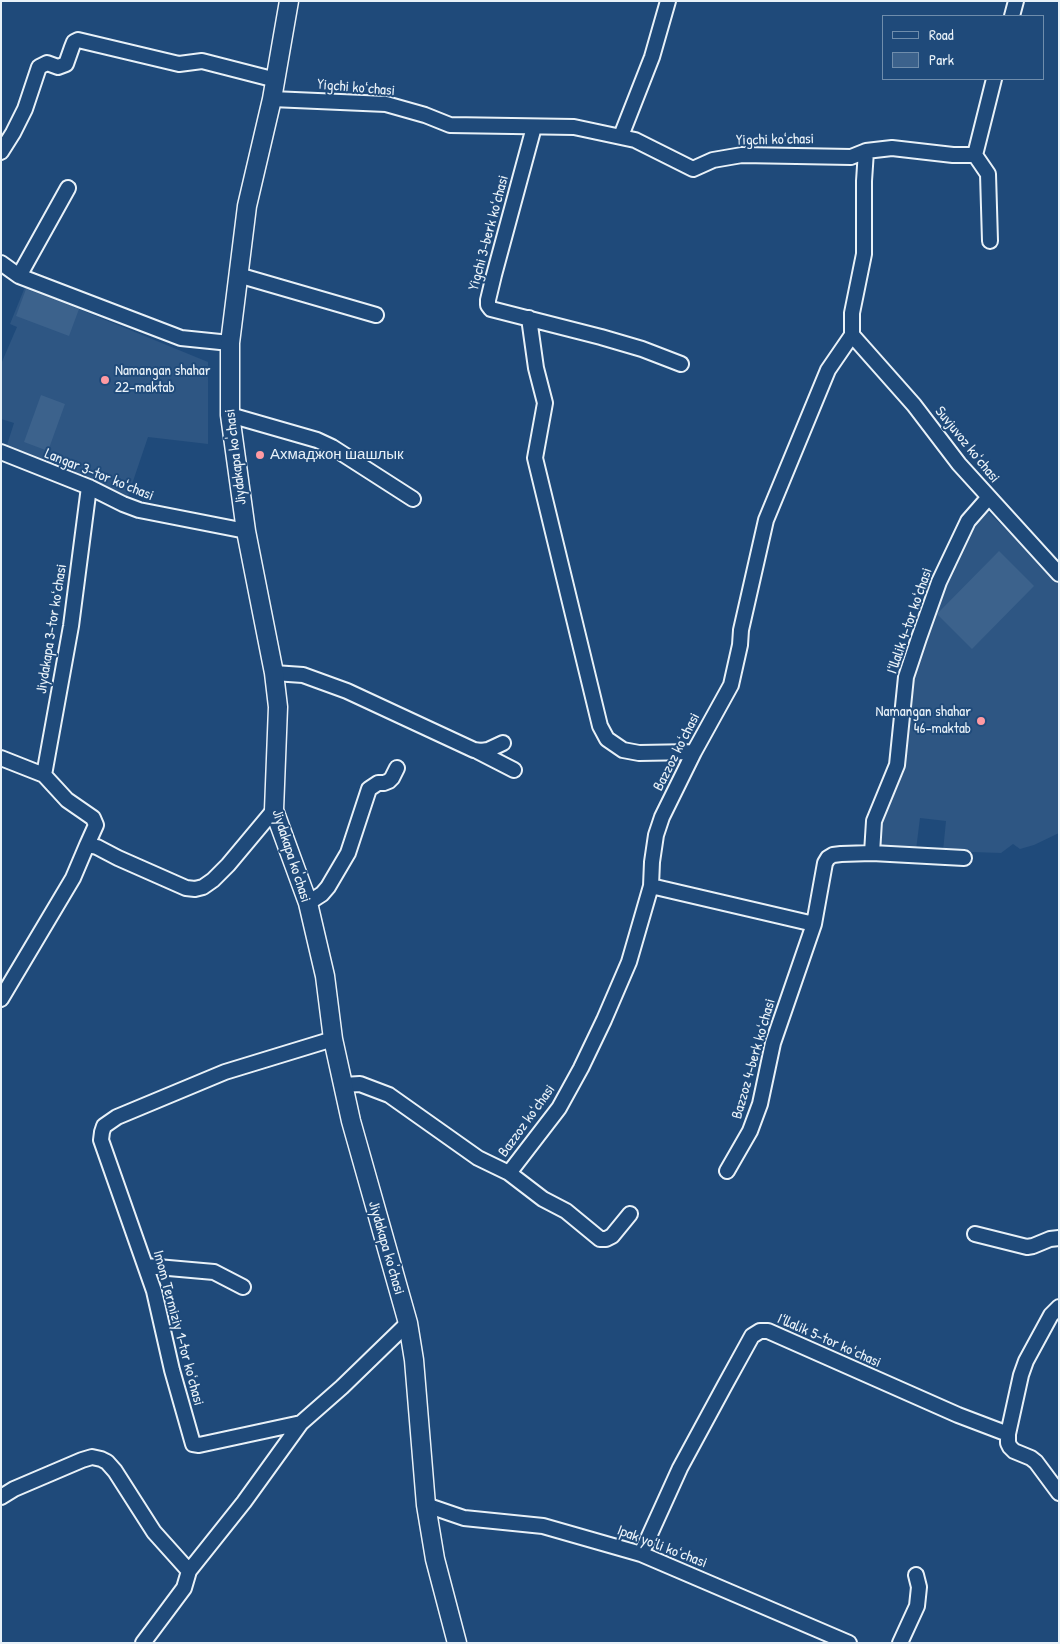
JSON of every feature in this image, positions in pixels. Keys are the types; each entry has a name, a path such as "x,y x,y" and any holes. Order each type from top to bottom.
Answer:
{"street":[{"name":"Jiydakapa ko'chasi","path":"289,1 276,80 247,206 230,343 230,415 246,530 274,673 278,707 274,810 308,903 325,976 333,1039 351,1121 408,1323 414,1360 426,1505 435,1559 457,1643"},
{"path":"621,136 652,57 668,1"},
{"path":"1012,15 1016,1"},
{"path":"1,152 25,108 39,67 47,63 58,67 66,64 74,42 78,40 179,64 202,61 276,80"},
{"path":"990,241 988,174 976,155 994,80"},
{"name":"Yigchi koʻchasi","path":"272,99 386,104 425,115 450,125 574,127 635,140 694,169 714,160 742,155 851,157 866,151 892,148 953,155 976,155"},
{"name":"Yigchi 3-berk koʻchasi","path":"529,318 491,309 488,305 488,300 534,127"},
{"path":"852,335 852,318 864,254 866,151"},
{"path":"19,276 68,188"},
{"path":"1,263 19,276 180,338 230,343"},
{"path":"238,275 376,315"},
{"path":"681,364 642,349 529,318 536,368 545,403 534,458 600,726 608,739 623,750 639,753 694,752"},
{"name":"Suvjuvoz koʻchasi","path":"852,335 914,404 959,464 1059,574"},
{"name":"Bazzoz koʻchasi","path":"509,1173 559,1108 581,1068 629,962 651,886 652,862 659,826 671,797 731,685 740,645 741,630 766,520 828,370 852,335"},
{"path":"230,415 317,440 332,447 413,499"},
{"name":"Langar 3-tor koʻchasi","path":"1,452 89,487 123,504 147,512 246,530"},
{"name":"Jiydakapa 3-tor koʻchasi","path":"44,775 71,626 89,487"},
{"name":"Iʻllalik 4-tor koʻchasi","path":"872,853 874,821 897,765 906,677 916,645 939,582 968,521 989,497"},
{"path":"274,673 302,675 347,691 514,770"},
{"path":"474,750 488,750 503,743"},
{"path":"1,758 44,775 67,800 94,820 95,828 73,878 1,999"},
{"path":"308,903 322,894 328,887 348,853 369,790 378,783 389,781 396,768"},
{"path":"87,845 97,847 186,888 195,889 203,887 228,865 274,810"},
{"name":"Bazzoz 4-berk koʻchasi","path":"727,1171 757,1115 765,1086 773,1043 814,924 825,863 828,858 841,854 872,853 964,858"},
{"path":"651,886 814,924"},
{"name":"Imom Termiziy 1-tor koʻchasi","path":"333,1039 225,1072 117,1117 104,1126 101,1140 154,1291 172,1370 193,1444 199,1445 302,1423 408,1323"},
{"path":"343,1085 360,1084 389,1095 478,1158 509,1173 543,1199 566,1212 600,1239 612,1236 630,1214"},
{"path":"975,1234 1027,1247 1059,1238"},
{"path":"146,1266 214,1272 243,1287"},
{"path":"1059,1307 1051,1316 1026,1361 1021,1374 1008,1434 1010,1447 1036,1462 1059,1493"},
{"name":"Iʻllalik 5-tor koʻchasi","path":"642,1554 680,1468 752,1336 760,1331 768,1331 933,1404 1008,1434"},
{"path":"143,1643 184,1588 189,1571 244,1502 302,1423"},
{"path":"1,1497 14,1489 82,1460 101,1458 112,1466 154,1532 189,1571"},
{"name":"Ipak yoʻli koʻchasi","path":"426,1505 464,1518 543,1526 642,1554 849,1643"},
{"path":"900,1643 917,1606 919,1587 916,1575"}],"shaded area":[{"name":"Namangan shahar 22-maktab","path":"25,287 208,362 208,444 148,437 128,496 67,469 6,448 14,423 1,419 1,364 17,327 10,324"},
{"name":"Namangan shahar 46-maktab","path":"988,512 1059,580 1059,833 1034,845 1020,849 1013,844 1001,853 943,851 946,821 920,818 916,850 876,848 878,820 899,765 908,677 944,586 975,525"}],"green space":[{"path":"26,289 79,309 69,336 16,316"},
{"path":"41,395 65,404 48,451 24,442"},
{"path":"999,551 1034,586 972,649 937,614"}],"place":[{"name":"Namangan shahar 22-maktab","path":"105,380"},
{"name":"Ахмаджон шашлык","path":"260,455"},
{"name":"Namangan shahar 46-maktab","path":"981,721"}]}
